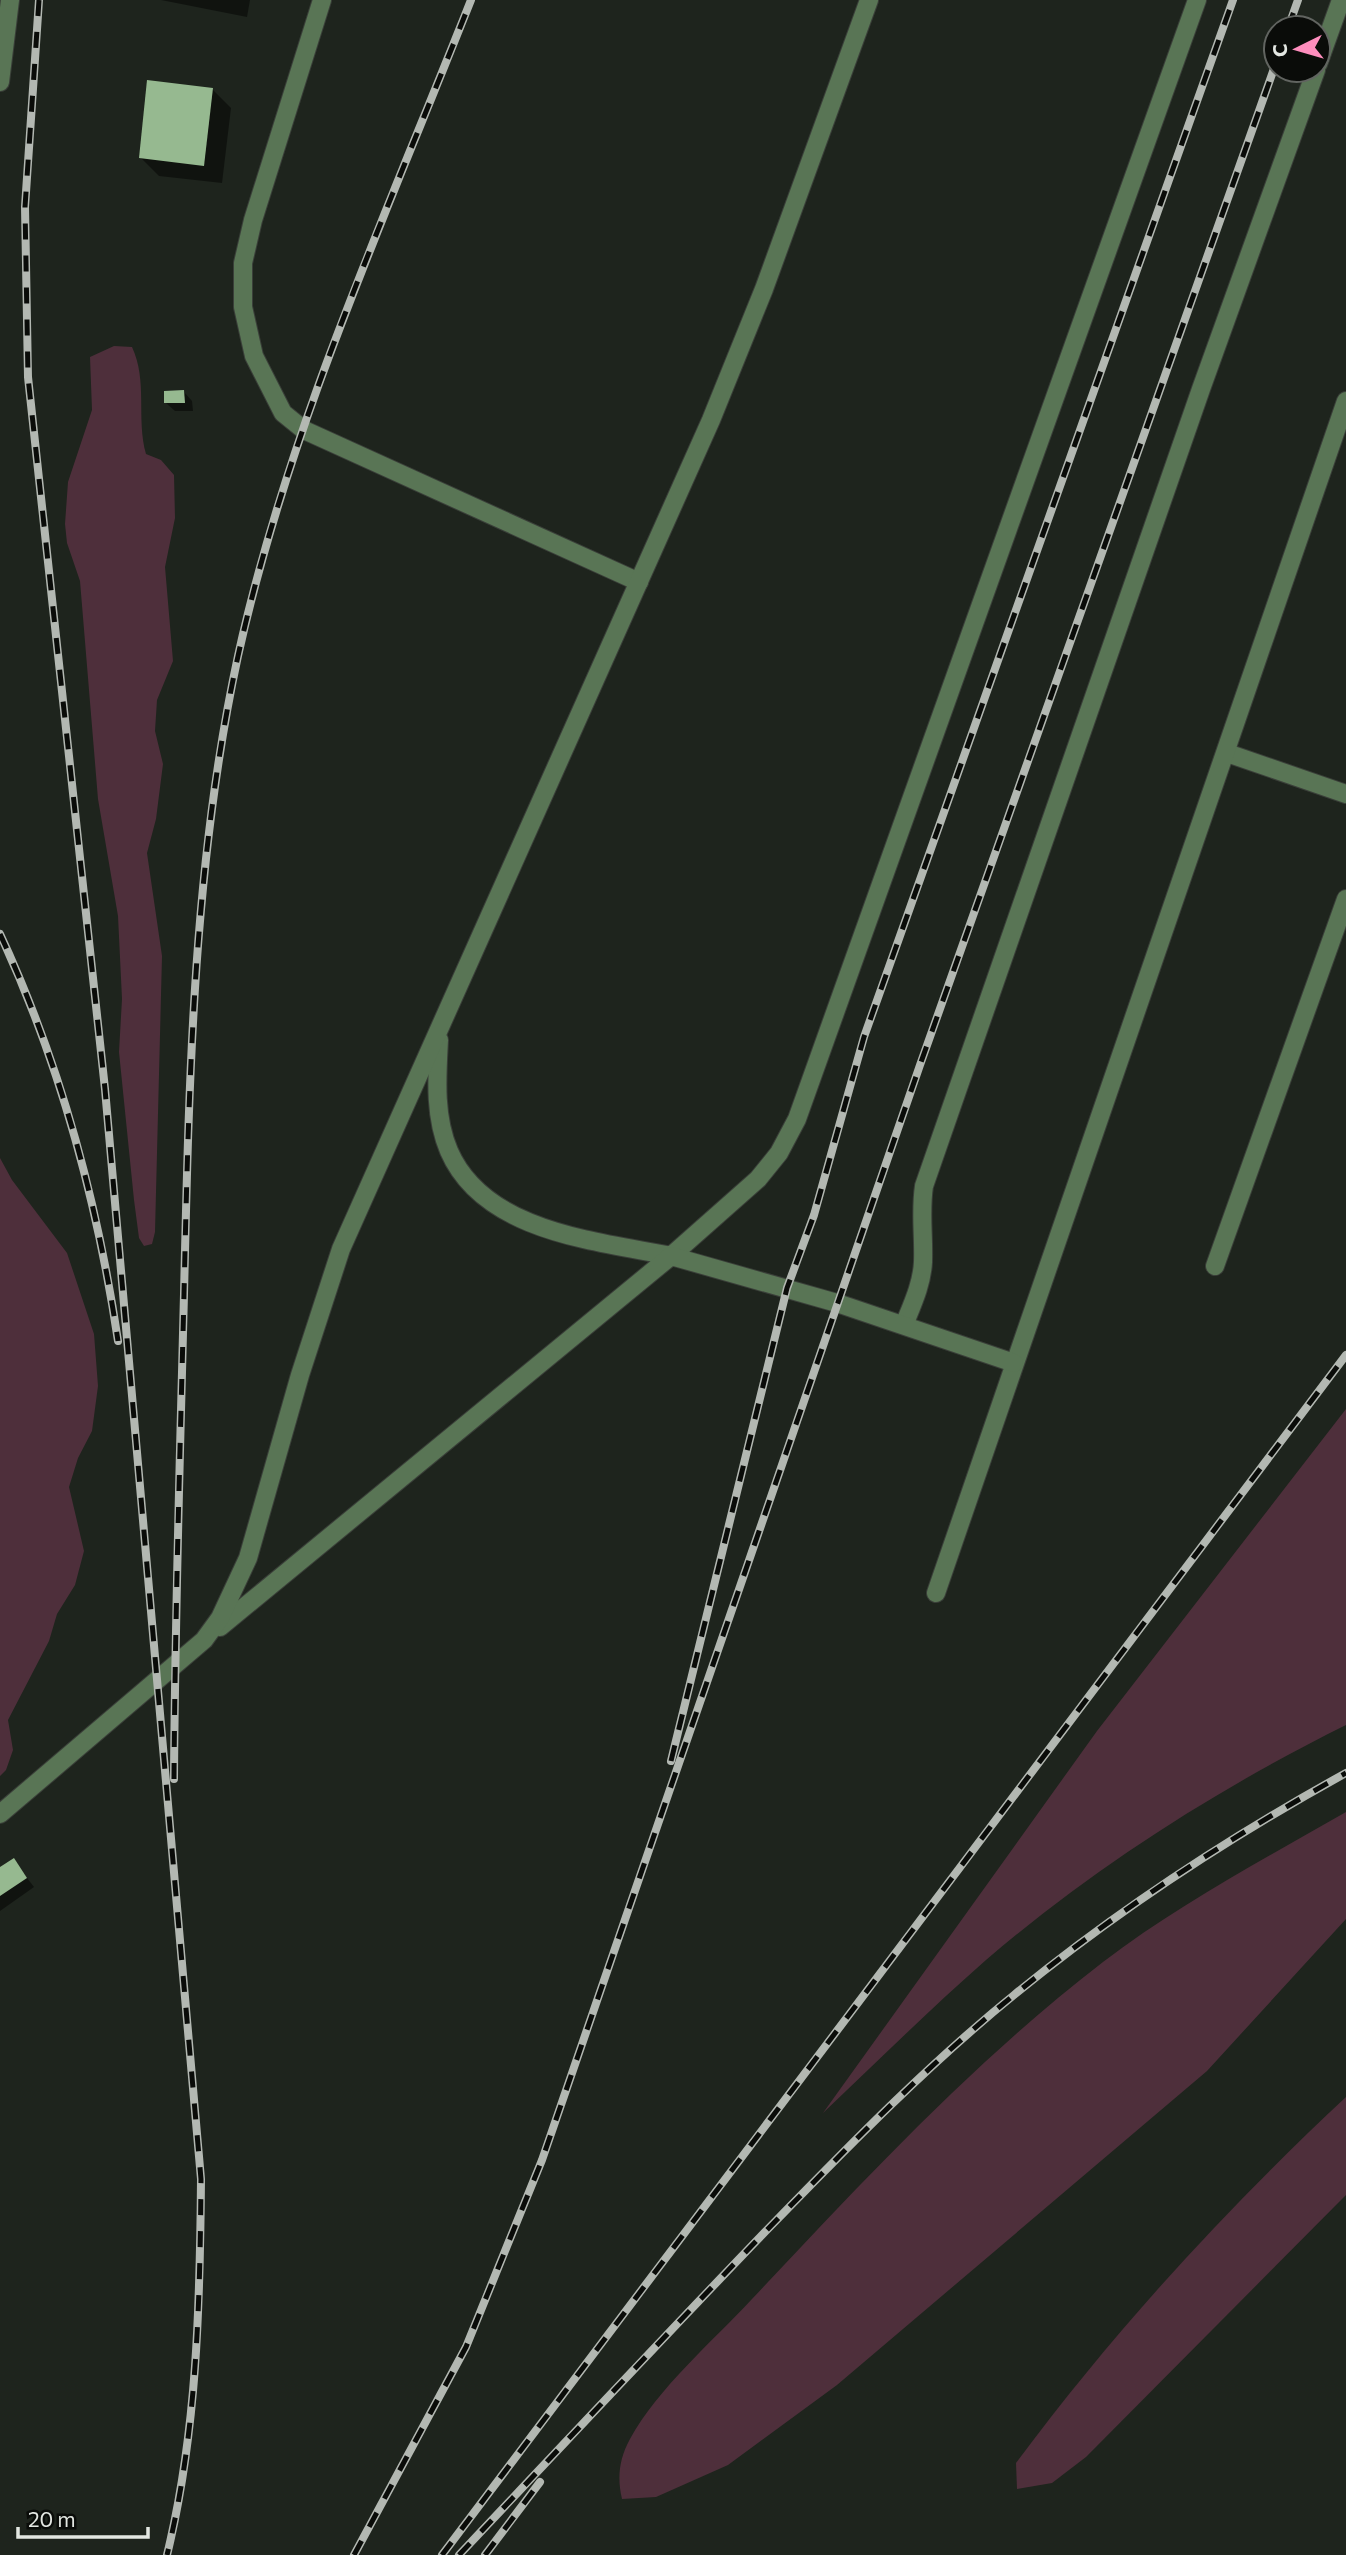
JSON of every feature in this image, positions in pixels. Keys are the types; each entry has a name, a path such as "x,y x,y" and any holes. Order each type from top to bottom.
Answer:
{"lane":[{"path":"0,82 10,0"},
{"path":"322,0 253,220 243,263 243,307 251,344 273,397 291,422 304,430 639,582"},
{"path":"204,1640 234,1594 248,1558 300,1375 341,1249 711,421 764,289 869,0"},
{"path":"0,1814 204,1640 671,1256 758,1179 779,1153 797,1119 1197,0"},
{"path":"1332,25 1341,0"},
{"path":"904,1325 920,1283 923,1263 921,1206 924,1186 1201,389 1311,84"},
{"path":"936,1592 1346,401"},
{"path":"1227,753 1346,794"},
{"path":"1214,1266 1346,899"},
{"path":"440,1030 437,1077 439,1112 449,1151 467,1181 497,1206 536,1224 580,1238 671,1256 904,1325 1014,1363"}],"shaded area":[{"path":"114,346 132,347 137,360 146,454 161,460 174,475 175,518 165,567 173,661 157,700 155,731 163,764 156,819 147,853 162,956 155,1232 152,1244 144,1246 139,1238 134,1200 119,1052 122,999 118,916 98,799 80,581 67,543 65,524 68,482 92,410 90,357"},
{"path":"0,1158 12,1180 67,1253 94,1334 98,1386 92,1431 78,1458 69,1487 84,1551 75,1585 57,1614 49,1641 8,1720 13,1750 6,1770 0,1776"},
{"path":"1346,1409 1346,1725 1204,1803 1070,1893 986,1960 823,2113 1097,1731"},
{"path":"1346,1812 1346,1919 1207,2071 837,2385 728,2465 656,2497 622,2499 619,2476 623,2454 655,2402 878,2167 965,2081 1055,2000 1132,1941 1222,1883"},
{"path":"1346,2097 1346,2195 1086,2457 1052,2483 1017,2489 1016,2463 1092,2366 1215,2227"}],"building":[{"path":"147,80 213,88 204,166 139,158"},
{"path":"184,390 185,403 164,403 164,391"},
{"path":"14,1858 27,1878 0,1896 0,1867"}],"railway":[{"path":"39,0 25,207 28,377 105,1089 201,2179 198,2321 191,2415 167,2555"},
{"path":"174,1779 191,1053 202,893 223,734 238,656 259,571 311,405 341,323 471,0"},
{"path":"671,1761 787,1288 814,1215 864,1037 1233,0"},
{"path":"1293,14 1298,0"},
{"path":"354,2555 466,2347 542,2160 920,1065 1269,84"},
{"path":"0,934 41,1032 74,1133 99,1236 118,1341"},
{"path":"442,2555 1346,1355"},
{"path":"459,2555 763,2234 948,2051 1053,1964 1175,1876 1346,1773"},
{"path":"485,2555 540,2482"}]}
